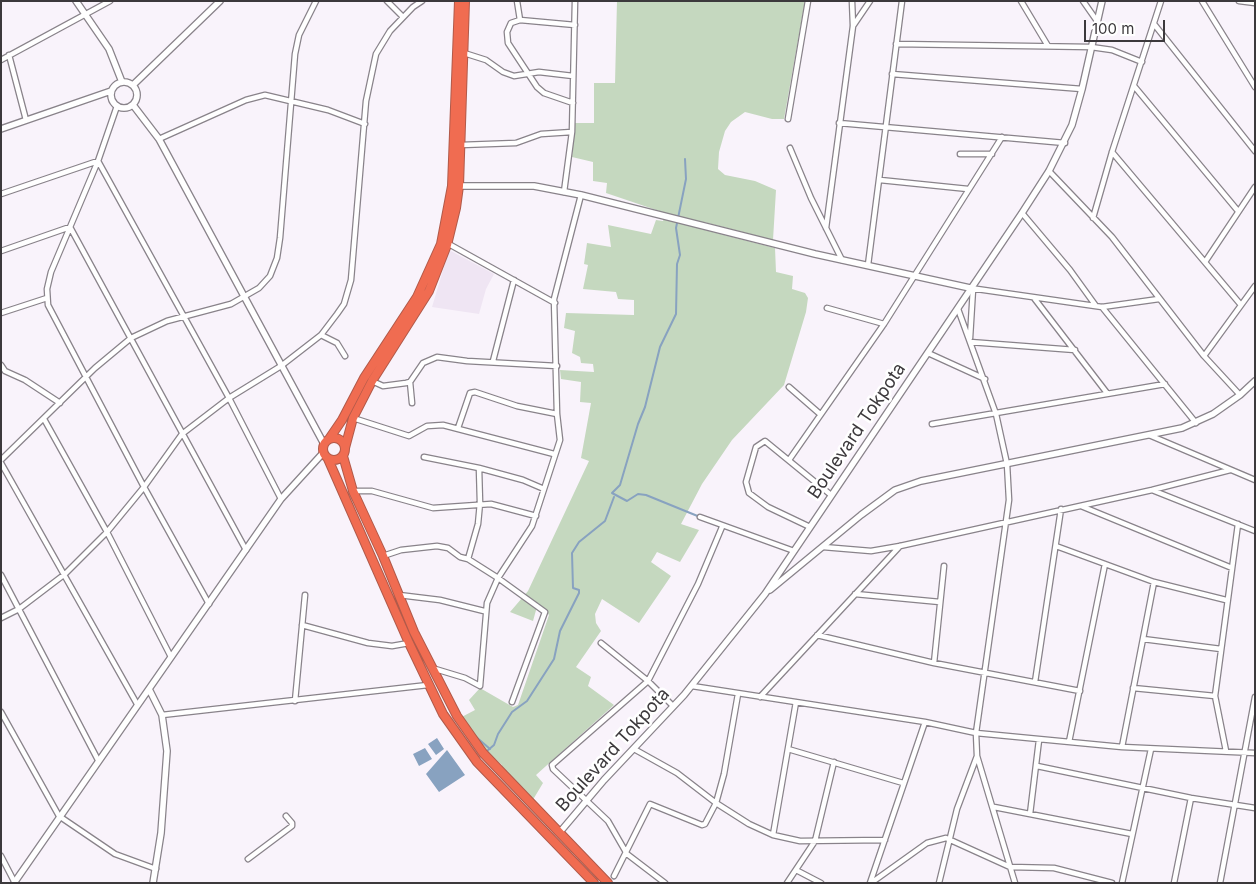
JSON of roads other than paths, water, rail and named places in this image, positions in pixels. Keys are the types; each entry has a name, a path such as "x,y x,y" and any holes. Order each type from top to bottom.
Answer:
{"highway":[{"path":"459,1 450,206 441,244 417,297 364,378 342,420 326,441 326,456 428,685 443,714 477,762 594,883"},
{"path":"326,456 338,460 344,452 353,418 372,381 429,291 447,243 459,186 465,1"},
{"path":"326,441 339,439 353,491 431,667 457,716 483,752 608,883"}],"street":[{"path":"76,1 109,48 122,82"},
{"path":"1,60 110,1"},
{"path":"133,85 220,1"},
{"path":"137,704 1,462 87,376 130,338 167,321 231,304 245,297 266,281 277,258 295,54 299,35 316,1"},
{"path":"387,1 403,17"},
{"path":"1,618 19,609 64,574 107,532 144,487 182,434 229,398 281,366 321,335 344,304 351,280 370,76 376,54 390,31 422,1"},
{"path":"516,1 520,20"},
{"path":"564,192 572,132 575,1"},
{"path":"788,119 808,1"},
{"path":"826,228 852,26 852,1"},
{"path":"852,26 870,1"},
{"path":"868,265 902,1"},
{"path":"1021,1 1048,46"},
{"path":"1083,1 1097,21"},
{"name":"Boulevard Tokpota","path":"560,832 586,801 692,686 765,594 1022,213 1065,143 1082,89 1102,1"},
{"path":"1093,218 1112,152 1161,1"},
{"path":"1202,1 1255,86"},
{"path":"1239,1 1255,3"},
{"path":"573,103 544,93 507,38 508,27 520,20 575,26"},
{"path":"1154,24 1255,151"},
{"path":"896,44 1091,47 1112,50 1142,62"},
{"path":"464,52 486,60 503,72 514,76 529,73 574,76"},
{"path":"10,56 26,120"},
{"path":"892,74 1082,89"},
{"path":"122,82 133,85 137,93 133,105 127,108 117,106 111,100 113,87 122,82"},
{"path":"1134,86 1238,211"},
{"path":"1,129 111,91"},
{"path":"159,138 265,95 328,110 365,124"},
{"path":"133,105 159,138 281,366 326,441"},
{"path":"117,106 98,161 51,272 47,298 53,314 144,487 209,604"},
{"path":"839,123 887,129 1002,136 1065,143"},
{"path":"460,145 516,143 541,134 572,132"},
{"path":"789,460 884,324 1002,136"},
{"path":"790,148 842,260"},
{"path":"1112,152 1241,305"},
{"path":"960,154 992,154"},
{"path":"1,194 98,161"},
{"path":"98,161 229,398 281,499"},
{"path":"1049,171 1112,237 1204,356 1240,395"},
{"path":"880,180 968,189"},
{"path":"459,186 508,185 581,195 662,217 971,289 1102,307 1159,299"},
{"path":"1205,262 1255,187"},
{"path":"431,667 465,678 480,686 484,611 498,578 524,540 536,516 554,454 560,440 557,414 555,303 559,277 581,195"},
{"path":"1022,213 1070,270 1096,306"},
{"path":"1,251 70,227"},
{"path":"70,227 246,550"},
{"path":"447,243 555,303"},
{"path":"493,361 514,280"},
{"path":"1204,356 1255,286"},
{"path":"970,342 971,289"},
{"path":"1,313 47,298"},
{"path":"1034,298 1076,350 1107,393"},
{"path":"1102,307 1196,423"},
{"path":"827,308 884,324"},
{"path":"958,309 996,414 1007,464 1007,522 976,733 977,756 994,807 1015,883"},
{"path":"321,335 337,343 345,356"},
{"path":"970,342 1076,350"},
{"path":"928,353 984,379"},
{"path":"412,403 410,382 424,363 437,356 467,361 557,366"},
{"path":"1,365 6,371 25,380 60,403"},
{"path":"372,381 383,386 410,382"},
{"path":"765,594 895,490 921,481 1149,435 1196,423 1240,395 1255,381"},
{"path":"932,424 1165,384"},
{"path":"789,387 820,414"},
{"path":"458,428 470,393 475,392 517,406 557,414"},
{"path":"353,418 409,436 426,426 434,424 458,428 554,454"},
{"path":"44,420 107,532 171,657"},
{"path":"1149,435 1255,480"},
{"path":"810,528 768,507 749,493 746,488 756,448 762,441 789,460 831,495"},
{"path":"1,856 14,882 281,499 326,456"},
{"path":"424,457 479,468 523,480 544,489"},
{"path":"468,559 476,533 480,503 479,468"},
{"path":"823,547 871,550 900,546 1152,490 1230,470"},
{"path":"1152,490 1255,531"},
{"path":"353,491 372,491 433,508 480,503 513,509 536,516"},
{"path":"1080,506 1232,568"},
{"path":"1035,682 1061,509"},
{"path":"700,517 722,527 794,551"},
{"path":"1226,751 1215,696 1226,600 1238,524"},
{"path":"665,883 627,854 608,821 553,769 552,765 648,681 698,584 722,527"},
{"path":"383,556 401,550 437,546 448,548 460,557 468,559 498,578 545,612 512,702"},
{"path":"760,697 900,546"},
{"path":"1056,546 1154,582 1226,600"},
{"path":"1069,742 1105,564"},
{"path":"934,663 944,566"},
{"path":"1,575 98,760"},
{"path":"1122,747 1154,582"},
{"path":"855,594 940,602"},
{"path":"295,701 305,595"},
{"path":"399,595 440,600 484,611"},
{"path":"302,625 368,643 392,646 409,643"},
{"path":"817,635 934,663 1080,691"},
{"path":"1143,639 1221,649"},
{"path":"601,642 648,681 673,706"},
{"path":"162,715 428,685"},
{"path":"692,686 924,722 976,733 1122,747 1255,753"},
{"path":"149,688 162,715 167,751 156,869 152,882"},
{"path":"1133,688 1215,696"},
{"path":"614,876 627,854 650,804 702,825 705,824 716,803 724,774 738,694"},
{"path":"1220,883 1255,697"},
{"path":"773,835 796,702"},
{"path":"1,712 59,816 115,854 156,869"},
{"path":"870,883 924,722"},
{"path":"1030,814 1039,740"},
{"path":"634,749 671,768 716,803 749,824 773,835 815,841 885,840"},
{"path":"788,749 903,783"},
{"path":"1122,883 1150,749"},
{"path":"939,883 959,802 977,756"},
{"path":"788,883 815,841 834,762"},
{"path":"1037,766 1191,798 1255,808"},
{"path":"1174,883 1191,798"},
{"path":"994,807 1132,834"},
{"path":"248,859 292,826 292,823 286,816"},
{"path":"870,883 927,843 939,839 950,839 1010,866 1054,868 1112,883"},
{"path":"796,870 820,883"}],"water":[{"path":"437,738 444,749 436,755 428,744"},
{"path":"425,748 432,759 419,766 413,754"},
{"path":"447,750 465,775 439,792 426,774"}],"waterway":[{"path":"685,159 686,179 676,228 680,255 677,264 676,314 660,347 645,407 620,485 612,493 627,501 638,494 646,495 700,517"},
{"path":"487,751 494,745 498,734 512,712 527,701 554,659 560,631 579,593 579,590 573,588 572,553 579,542 605,521 614,497"},
{"path":"475,736 490,749"}]}
